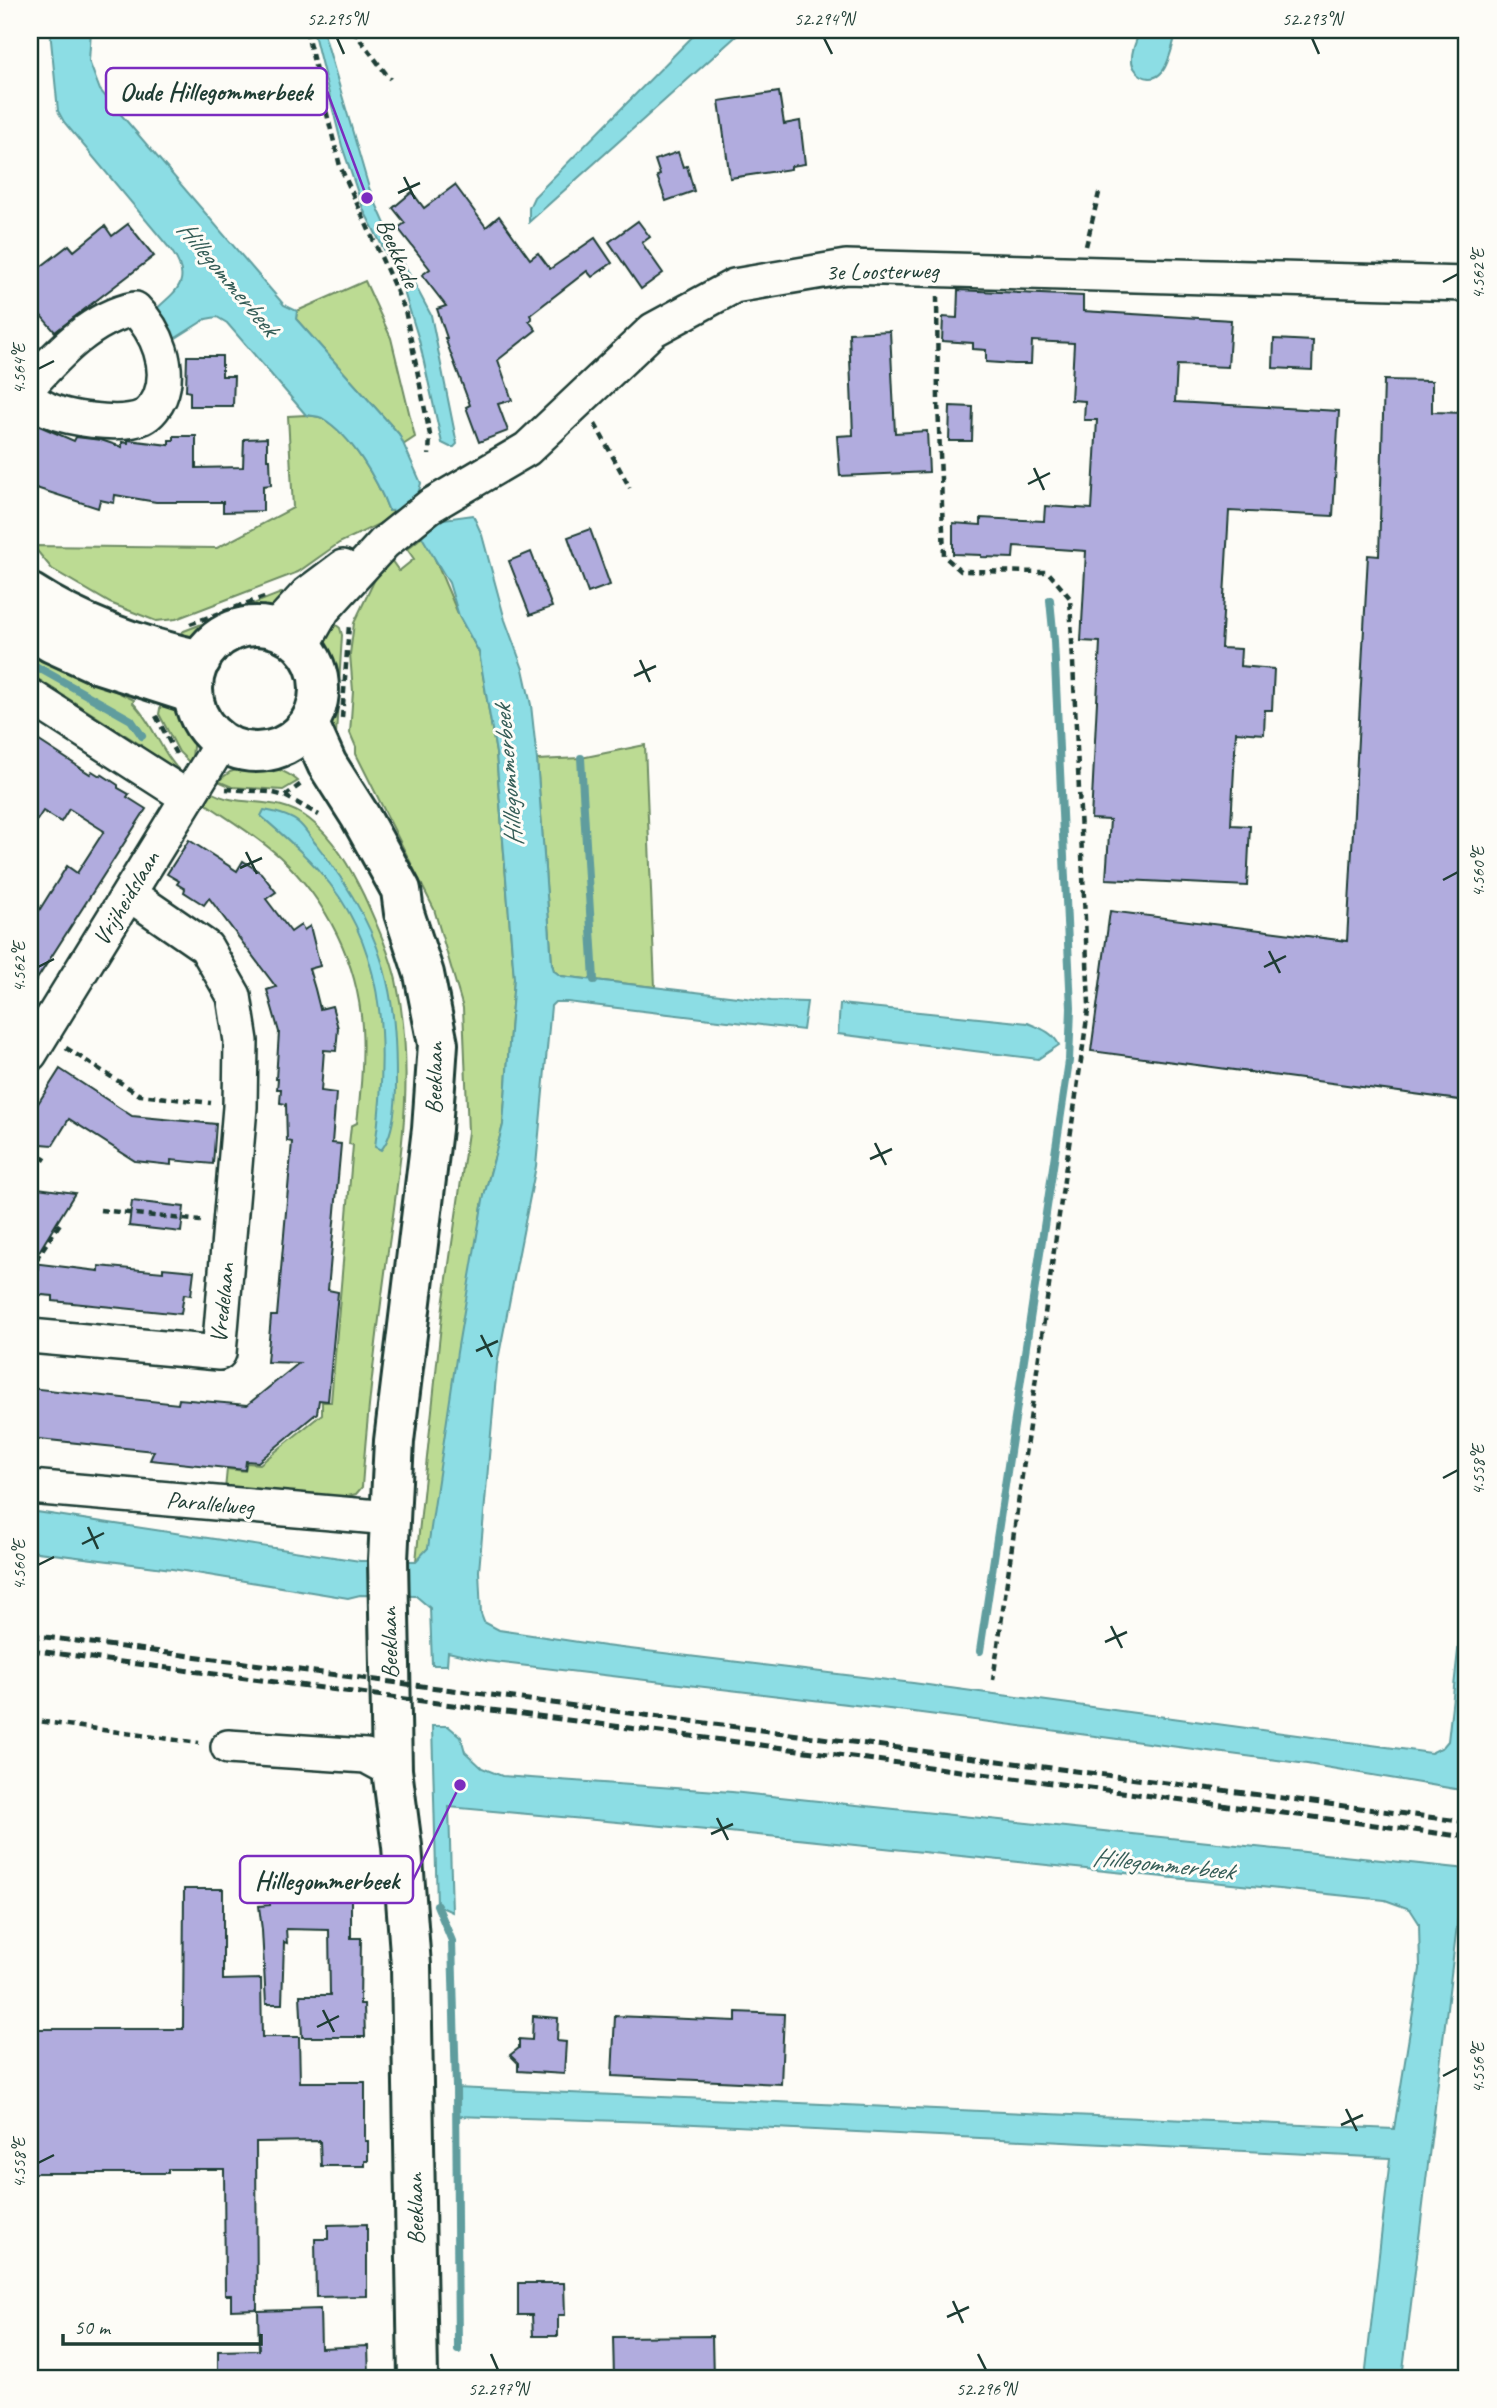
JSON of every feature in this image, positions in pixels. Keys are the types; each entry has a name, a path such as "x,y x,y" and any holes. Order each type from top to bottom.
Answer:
{"main road":[{"path":"30,593 80,622 119,637 194,659"},
{"path":"30,630 51,643 96,663 194,659 229,633 283,623 314,664 319,684 317,705 326,723 274,750 251,752 236,749 222,742 203,723 194,659"},
{"name":"Beeklaan","path":"326,723 327,764 401,890 404,913 424,974 438,1044 432,1129 394,1441 388,1578 392,1770 402,1846 411,1966 418,2378"},
{"name":"Beeklaan","path":"274,750 309,778 346,823 404,913"}],"street":[{"name":"3e Loosterweg","path":"283,623 324,610 408,524 527,449 653,330 734,286 846,267 1467,284"},
{"path":"30,385 57,355 86,332 117,313 135,309 146,321 165,365 164,387 157,404 145,417 127,421 67,416 43,407 30,398"},
{"path":"30,695 194,786"},
{"name":"Vrijheidslaan","path":"37,1033 129,894 222,742"},
{"name":"Vredelaan","path":"30,1336 219,1353 240,1107 241,1041 234,996 206,947 129,894"},
{"name":"Parallelweg","path":"30,1487 390,1518"},
{"path":"228,1747 366,1756 392,1770"}],"path":[{"name":"Beekkade","path":"306,30 340,166 405,310 430,435 429,455"},
{"path":"353,30 390,79"},
{"path":"1080,273 1099,193"},
{"path":"937,269 937,402 944,556 961,571 1048,572 1070,598 1089,990 993,1680"},
{"path":"582,398 630,488"},
{"path":"194,659 283,623"},
{"path":"326,723 348,628"},
{"path":"154,712 194,786 216,786 230,791 270,792 307,807 324,820"},
{"path":"37,1033 140,1095 240,1107"},
{"path":"30,1150 49,1161"},
{"path":"100,1210 230,1224"},
{"path":"30,1336 38,1256 61,1222"},
{"path":"30,1720 228,1747"}],"green space":[{"path":"365,281 391,338 415,437 403,445 399,434 296,319 297,311"},
{"path":"288,416 322,418 333,426 362,459 389,511 403,510 339,543 298,572 176,619 156,621 110,603 52,569 33,546 217,548 293,508"},
{"path":"422,537 432,552 459,616 479,652 496,753 514,978 503,1125 483,1200 429,1548 416,1561 443,1306 468,1132 463,1008 434,909 356,754 350,733 353,691 350,654 354,623 376,577 389,557 399,571 414,559 407,549"},
{"path":"281,593 288,595 272,613 230,621 195,640 179,635 184,631"},
{"path":"330,620 340,628 342,635 336,735 338,745 324,728 329,687 323,646"},
{"path":"30,649 134,700 133,703 183,774 180,776 137,753 141,745 30,674"},
{"path":"163,693 184,715 192,733 193,752 190,763 179,752 159,714"},
{"path":"645,745 655,987 561,976 554,971 552,964 537,760 581,758"},
{"path":"251,765 276,768 298,781 283,790 232,787 218,781 230,772"},
{"path":"209,791 233,800 283,806 309,819 326,835 341,854 359,886 382,937 396,980 405,1051 404,1122 375,1348 362,1487 356,1494 339,1498 225,1490 227,1469 245,1471 246,1463 260,1464 322,1414 322,1402 331,1402 353,1145 349,1144 351,1126 357,1123 363,1039 354,980 347,957 326,913 297,874 280,857 202,801"}],"water":[{"path":"50,30 91,30 89,61 100,90 284,305 297,311 296,319 399,434 421,483 418,495 437,520 473,515 482,535 505,620 523,669 531,705 554,971 561,976 771,1001 807,1002 803,1030 567,1002 555,1002 551,1006 536,1166 497,1365 479,1571 481,1614 484,1622 499,1630 605,1646 913,1683 1431,1753 1448,1741 1467,1569 1467,1791 1307,1764 906,1711 486,1661 448,1652 447,1665 432,1665 430,1608 416,1596 360,1595 348,1598 172,1569 30,1551 30,1511 360,1561 416,1561 428,1548 483,1200 503,1125 514,978 496,753 479,652 459,616 449,583 422,537 424,531 407,510 389,511 378,485 353,447 322,418 306,415 227,323 217,317 206,319 171,341 156,309 171,296 180,283 181,269 171,250 64,122 58,111"},
{"path":"313,30 323,30 369,188 398,253 431,315 457,444 454,447 442,443 419,340 401,282 364,211 342,146"},
{"path":"699,30 743,30 529,222 529,208 534,197"},
{"path":"1140,30 1177,30 1165,68 1152,78 1142,76 1132,63"},
{"path":"264,810 291,818 305,830 350,891 376,944 390,994 396,1083 395,1108 389,1136 381,1150 375,1147 382,1044 379,1010 364,944 349,913 330,884 306,857 261,816"},
{"path":"840,1004 1028,1023 1050,1034 1059,1045 1038,1059 838,1034"},
{"path":"432,1726 448,1726 461,1737 465,1752 482,1768 502,1776 732,1792 1467,1869 1467,1917 1458,1917 1402,2378 1365,2378 1390,2158 653,2122 456,2116 456,2088 1394,2129 1420,1969 1419,1923 1410,1909 1385,1900 729,1832 449,1807 452,1912 437,1905"}],"building":[{"path":"779,92 784,124 800,121 805,164 791,166 791,169 730,178 719,101"},
{"path":"678,152 683,167 687,166 694,191 666,201 657,176 660,175 655,160"},
{"path":"455,185 486,227 499,216 530,259 538,253 550,269 595,238 612,263 592,277 587,271 530,315 532,319 529,321 536,330 498,360 512,400 498,404 508,431 479,442 466,407 470,405 437,309 446,306 422,275 430,269 398,228 405,223 393,208 412,192 424,208"},
{"path":"638,221 650,237 642,243 663,273 641,289 609,242"},
{"path":"128,224 154,256 55,332 30,303 30,275 69,245 74,251 105,226 112,236"},
{"path":"958,290 1083,296 1083,311 1231,320 1228,367 1177,365 1175,402 1339,411 1333,516 1229,511 1221,648 1241,649 1240,666 1274,669 1272,710 1265,710 1264,734 1236,732 1231,825 1250,826 1247,886 1106,879 1110,820 1091,819 1100,642 1081,641 1086,551 1014,546 1013,558 953,554 953,523 981,525 981,518 1044,521 1045,506 1092,509 1097,420 1084,420 1085,401 1071,400 1074,343 1032,341 1031,364 1014,364 986,362 986,350 973,349 973,343 942,341 943,317 957,318"},
{"path":"890,331 895,433 927,431 929,472 840,476 837,436 853,435 849,333"},
{"path":"1274,339 1313,341 1312,370 1273,368"},
{"path":"187,356 222,356 222,376 234,376 233,406 190,406 190,392 186,391"},
{"path":"1384,380 1432,381 1432,412 1467,413 1467,1101 1091,1051 1110,911 1347,941 1368,555 1379,556"},
{"path":"950,406 973,407 972,441 949,441"},
{"path":"30,422 74,441 76,437 101,440 122,447 122,442 128,443 128,440 169,445 169,440 174,440 174,436 196,436 196,468 243,467 244,439 267,438 271,485 263,486 263,511 223,512 223,502 156,502 115,495 114,503 100,500 98,508 30,486"},
{"path":"590,529 610,585 588,593 568,537"},
{"path":"531,552 552,607 530,615 509,561"},
{"path":"30,735 90,774 92,771 100,776 101,774 129,794 127,797 146,809 30,990 30,925 67,866 77,873 104,831 69,809 61,822 43,811 30,831"},
{"path":"189,840 237,871 243,861 261,873 276,892 266,899 291,932 301,925 304,930 310,926 320,966 309,969 320,1009 332,1006 338,1028 336,1051 324,1050 321,1091 336,1093 332,1143 341,1144 328,1290 338,1292 328,1401 319,1400 317,1413 258,1462 246,1461 245,1470 150,1460 154,1451 30,1438 30,1388 178,1404 179,1399 247,1405 299,1363 267,1362 271,1316 277,1316 292,1142 287,1141 286,1104 280,1103 281,1089 277,1089 279,1032 267,990 276,987 209,898 204,905 184,892 185,889 177,884 179,881 167,874"},
{"path":"60,1069 132,1116 216,1124 213,1164 171,1160 171,1165 135,1161 69,1119 53,1145 30,1143 30,1116"},
{"path":"30,1187 75,1193 32,1263 99,1271 99,1266 163,1272 163,1268 194,1271 191,1295 184,1294 181,1314 53,1301 53,1296 30,1294"},
{"path":"132,1201 184,1207 181,1232 129,1226"},
{"path":"184,1889 223,1889 223,1980 261,1979 262,2037 299,2037 300,2082 365,2082 365,2141 368,2141 368,2161 365,2161 365,2166 321,2166 320,2141 256,2142 257,2309 231,2310 231,2295 225,2295 224,2169 168,2169 168,2173 30,2173 30,2029 183,2029"},
{"path":"351,1889 351,1938 361,1938 360,2004 364,2004 365,2037 302,2037 300,1995 330,1995 329,1930 286,1929 282,2004 266,2004 259,1906 270,1905 270,1890"},
{"path":"736,2012 784,2014 781,2084 612,2076 615,2016 736,2021"},
{"path":"533,2016 558,2018 557,2041 566,2042 564,2074 518,2071 518,2063 510,2055 519,2048 519,2039 532,2040"},
{"path":"367,2224 367,2296 316,2297 315,2239 328,2239 328,2225"},
{"path":"518,2283 564,2283 565,2315 558,2315 558,2336 533,2336 532,2315 518,2315"},
{"path":"320,2309 321,2348 368,2346 369,2378 218,2378 218,2351 259,2350 258,2311"},
{"path":"712,2336 713,2378 614,2378 613,2337"}],"waterway":[{"path":"980,1651 1069,1061 1071,1008 1050,600"},
{"path":"30,663 131,720 142,736"},
{"path":"581,758 594,980"},
{"path":"437,1905 452,1941 458,2350"}],"railway":[{"path":"30,1635 1467,1822"},
{"path":"30,1650 1467,1837"}],"place":[{"name":"Oude Hillegommerbeek","path":"367,198"},
{"name":"Hillegommerbeek","path":"460,1785"}]}
